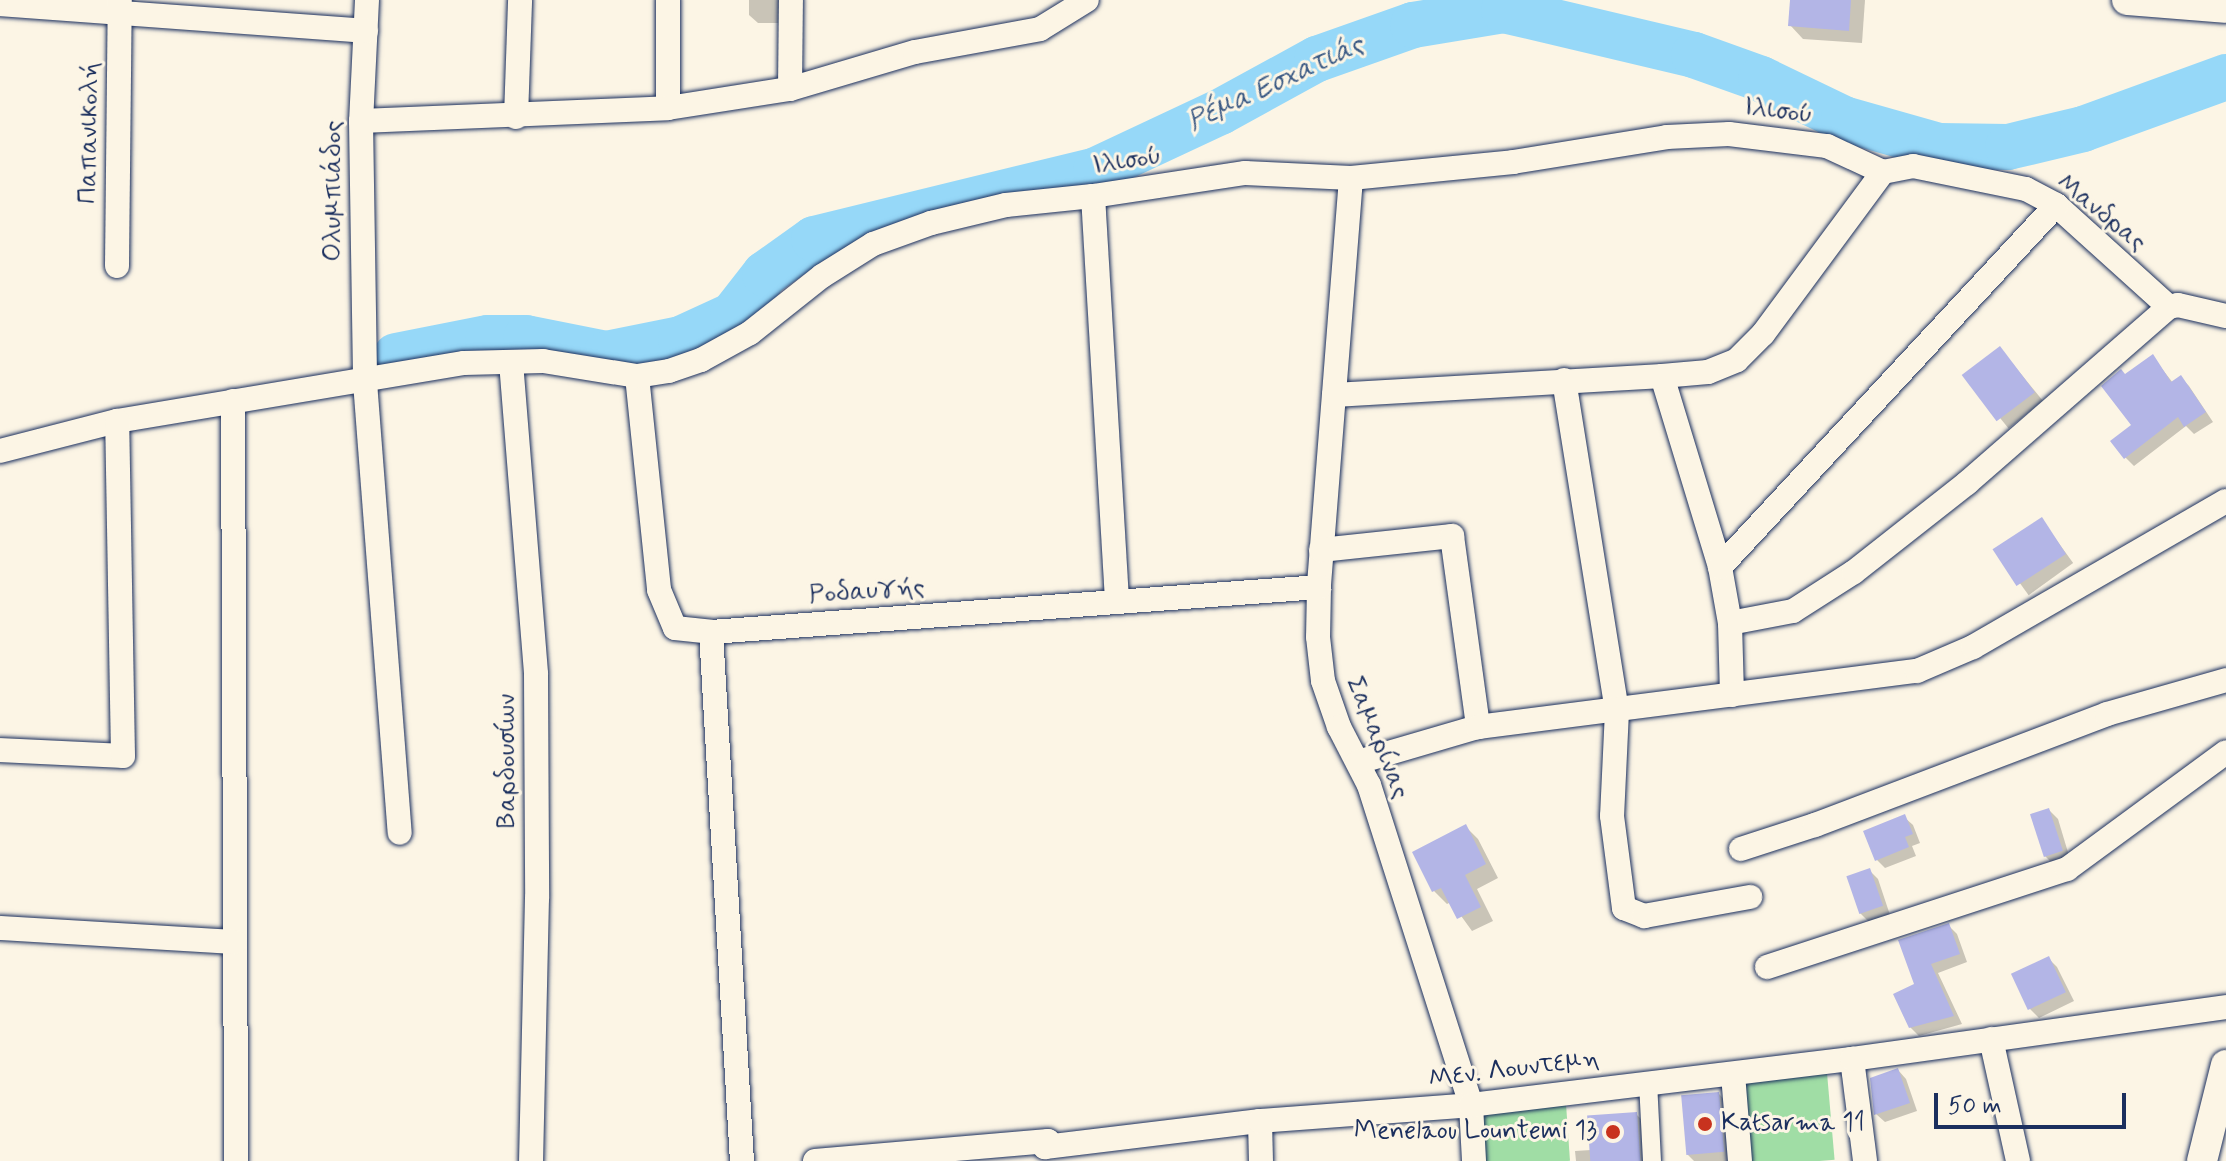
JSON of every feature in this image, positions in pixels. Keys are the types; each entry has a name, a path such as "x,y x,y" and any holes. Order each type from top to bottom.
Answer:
{"street":[{"name":"Ολυμπιάδος","path":"367,0 361,121 365,382 400,833"},
{"path":"516,117 520,0"},
{"path":"668,0 668,108"},
{"path":"790,89 791,0"},
{"path":"361,121 516,117 668,108 790,89 915,52 1040,29 1087,0"},
{"path":"2127,0 2226,8"},
{"path":"0,4 120,6 366,31"},
{"name":"Παπανικολή","path":"117,266 120,6"},
{"name":"Ιλισού","path":"0,451 117,421 365,382 464,363 543,361 637,376 669,371 738,340 822,276 873,244 931,223 1006,205 1093,196 1245,173 1351,178 1513,162 1667,137 1729,134 1827,146 1883,172"},
{"name":"Μανδρας","path":"1883,172 1913,166 2026,189 2056,205 2169,307"},
{"path":"1334,395 1708,372 1737,360 1763,334 1883,172"},
{"name":"Σαμαρίνας","path":"1351,178 1321,550 1318,637 1323,681 1339,727 1369,785 1471,1105 1474,1161"},
{"path":"1093,196 1117,601"},
{"path":"1720,567 2056,205"},
{"path":"1730,623 1793,611 1854,572 1967,483 2169,307 2178,305 2226,316"},
{"name":"Βαρδουσίων","path":"511,362 536,674 537,898 531,1161"},
{"name":"Ροδαυγής","path":"637,376 659,590 675,628 711,632 1319,587"},
{"path":"1662,376 1720,567 1730,623 1732,695"},
{"path":"1564,380 1617,711 1612,816 1624,908 1644,916 1750,897"},
{"path":"233,401 236,1161"},
{"path":"0,750 123,756 117,421"},
{"path":"1358,762 1478,727 1899,675 1940,663 2226,501"},
{"path":"1321,550 1452,536 1478,727"},
{"path":"711,632 742,1161"},
{"path":"1741,849 1815,825 2107,714 2226,680"},
{"path":"1767,967 2067,869 2226,752"},
{"path":"0,928 235,942"},
{"name":"Μεν. Λουντεμη","path":"815,1161 1048,1141 1046,1154 1260,1121 1471,1105 1852,1059 2226,1007"},
{"path":"1991,1039 2018,1161"},
{"path":"1852,1059 1865,1161"},
{"path":"2202,1161 2226,1065"},
{"path":"1733,1074 1740,1161"},
{"path":"1648,1082 1652,1161"},
{"path":"1260,1121 1261,1161"}],"green space":[{"path":"1827,1073 1835,1160 1749,1161 1742,1080"},
{"path":"1566,1104 1570,1161 1482,1161 1478,1110"}],"building":[{"path":"1790,0 1851,0 1849,31 1788,26"},
{"path":"2000,346 2035,392 1997,421 1962,375"},
{"path":"2153,354 2171,382 2181,375 2206,412 2184,427 2178,417 2124,459 2110,441 2131,425 2101,386 2121,369 2125,374"},
{"path":"2042,517 2066,554 2016,586 1993,549"},
{"path":"2049,808 2063,851 2044,857 2030,814"},
{"path":"1905,814 1913,834 1905,837 1909,847 1875,861 1863,831"},
{"path":"1466,824 1486,864 1465,875 1481,907 1457,919 1441,888 1432,892 1412,852"},
{"path":"1870,868 1883,906 1859,914 1846,876"},
{"path":"1949,923 1960,954 1931,964 1954,1016 1909,1028 1893,994 1914,984 1898,940"},
{"path":"2049,956 2066,992 2028,1010 2011,974"},
{"path":"1898,1068 1910,1103 1874,1115 1870,1078"},
{"name":"Katsarma 11","path":"1719,1092 1724,1152 1686,1155 1681,1095"},
{"name":"Menelaou Lountemi 13","path":"1637,1112 1640,1161 1590,1161 1587,1115"}],"waterway":[{"name":"Ρέμα Εσχατιάς","path":"396,356 488,338 526,338 606,354 681,339 733,315 765,274 814,239 1096,170 1220,112 1317,59 1413,25 1504,10 1694,55 1761,79 1844,119 1939,146 2008,147 2083,129 2226,77"}],"place":[{"name":"Katsarma 11","path":"1705,1124"},
{"name":"Menelaou Lountemi 13","path":"1613,1132"}]}
